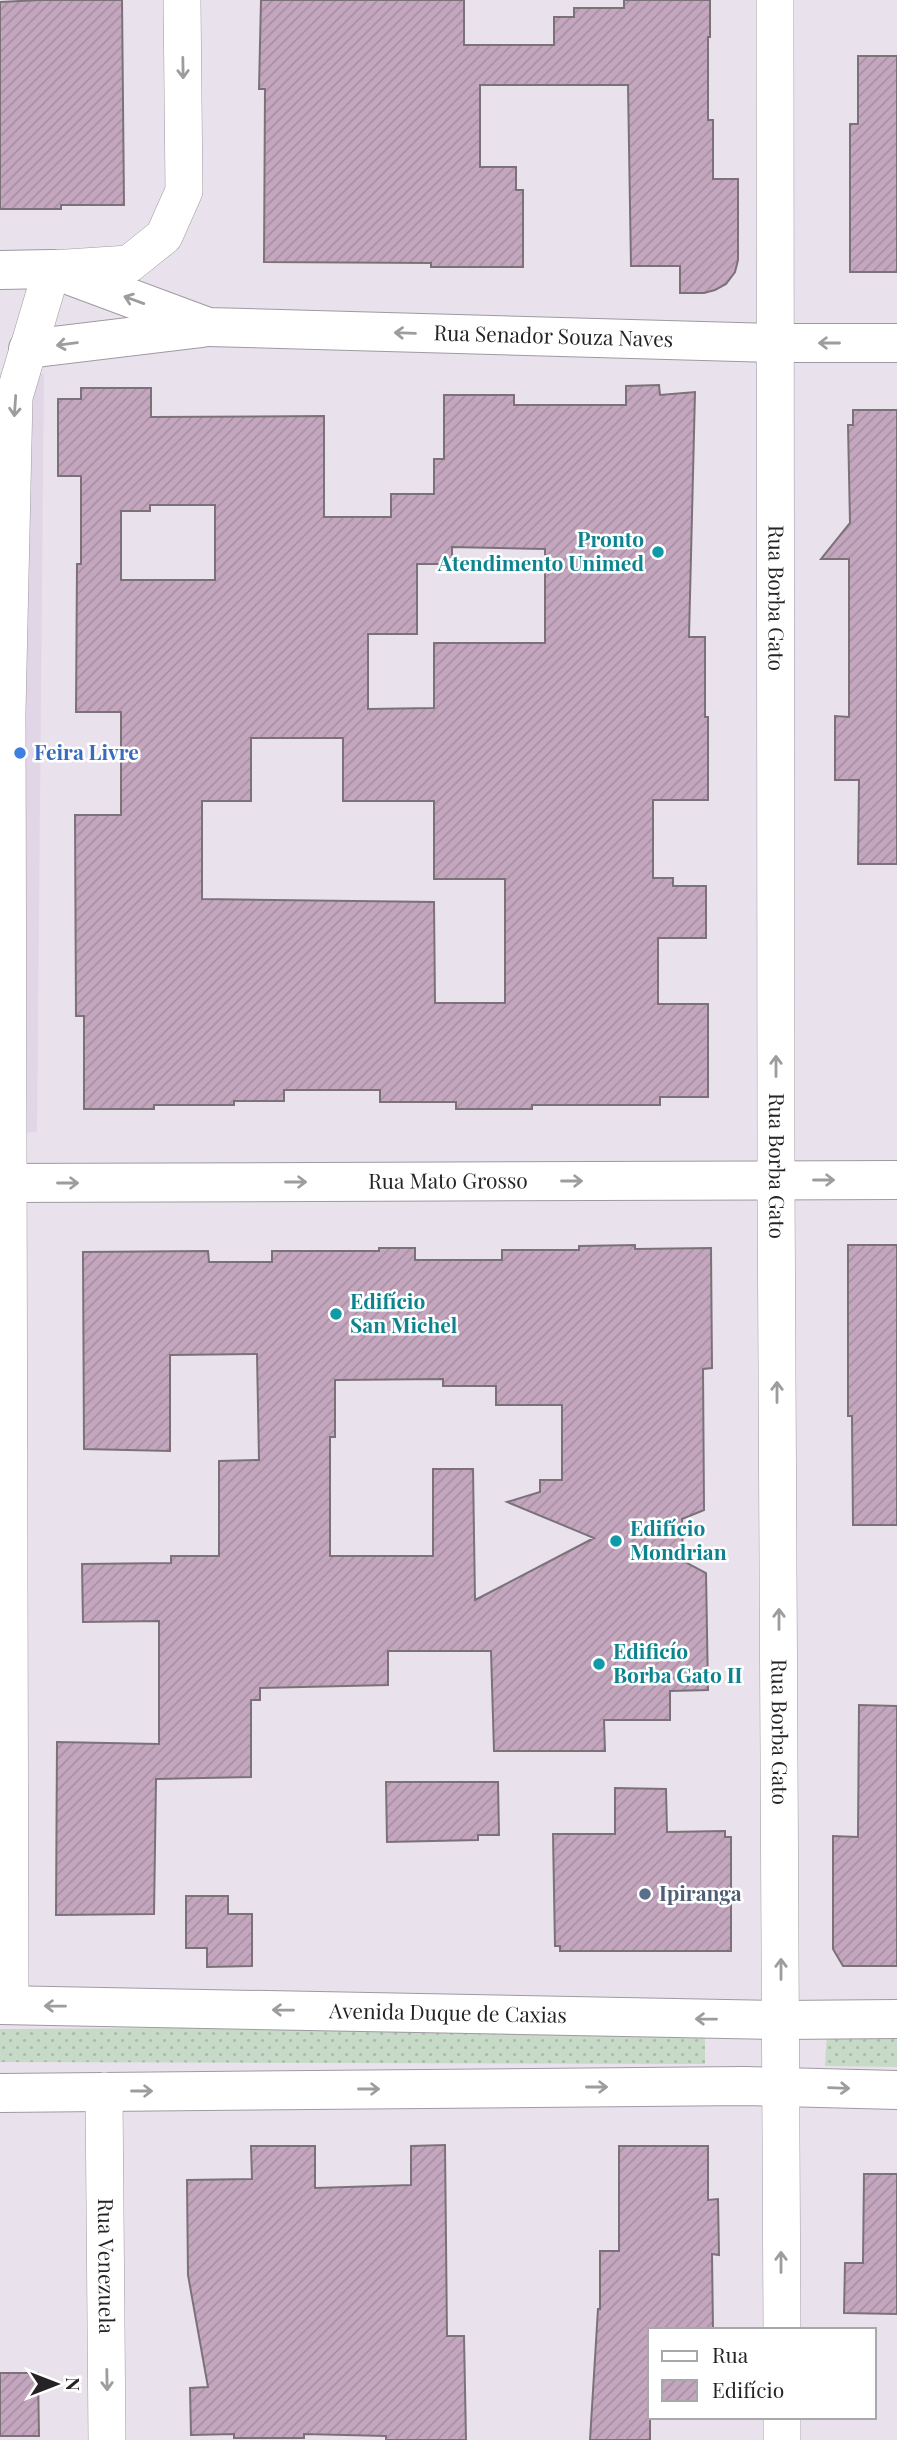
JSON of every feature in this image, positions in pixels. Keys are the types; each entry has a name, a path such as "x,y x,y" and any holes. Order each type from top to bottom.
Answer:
{"main road":[{"name":"Rua Senador Souza Naves","path":"0,270 52,269 208,327"},
{"name":"Rua Senador Souza Naves","path":"28,349 208,327 897,343"},
{"name":"Rua Mato Grosso","path":"5,1183 897,1180"},
{"name":"Avenida Duque de Caxias","path":"5,2005 781,2021 897,2019"},
{"path":"0,2094 781,2086 897,2090"}],"street":[{"path":"5,2005 3,712 14,397 52,269 129,264 164,236 184,191 182,0"},
{"name":"Rua Borba Gato","path":"775,0 776,1180 782,2328"},
{"name":"Rua Venezuela","path":"104,2091 107,2440"},
{"path":"782,2419 782,2440"}],"shaded area":[{"name":"Feira Livre","path":"0,373 44,374 37,1132 0,1135"}],"green space":[{"path":"473,2026 705,2028 705,2064 0,2062 0,2029"},
{"path":"827,2030 897,2030 897,2067 825,2066"}],"building":[{"path":"122,0 124,205 0,209 0,2"},
{"path":"261,0 464,0 464,45 554,45 554,17 574,17 574,8 624,8 624,0 710,0 708,120 713,120 713,179 738,179 738,260 735,272 726,284 715,290 680,293 680,266 631,266 628,85 480,85 480,167 516,167 516,190 523,190 523,267 431,267 431,263 264,262 265,89 259,89"},
{"path":"858,56 897,56 897,272 850,272 850,124 858,124"},
{"path":"659,385 660,395 695,392 689,637 705,637 708,800 653,800 653,878 673,878 673,886 706,886 706,938 658,938 658,1004 708,1004 708,1097 660,1097 660,1105 532,1105 532,1109 456,1109 456,1102 380,1102 380,1090 284,1090 284,1101 234,1101 234,1105 154,1105 154,1109 84,1109 84,1016 76,1016 75,815 121,815 121,712 76,712 77,564 81,564 81,476 58,476 58,399 81,399 81,388 151,388 151,417 324,416 324,517 391,517 391,494 434,494 434,459 444,459 444,395 514,395 514,405 626,405 626,386","holes":["150,505 215,505 215,580 121,580 121,511 150,511","452,547 545,549 545,643 434,643 434,708 368,709 368,634 417,634 417,564 452,564","251,738 343,738 343,801 434,801 434,879 505,879 505,1003 435,1003 434,902 202,899 202,801 251,801"]},
{"path":"853,410 897,410 897,864 858,864 859,780 835,780 835,716 849,717 849,559 821,559 850,523 848,425 853,425"},
{"path":"635,1245 635,1249 711,1248 712,1368 703,1369 704,1510 682,1519 683,1561 706,1573 708,1690 670,1691 670,1720 604,1720 605,1751 494,1751 491,1651 388,1651 388,1685 260,1688 260,1700 251,1700 251,1777 156,1779 154,1914 56,1915 57,1742 159,1744 159,1621 83,1622 82,1564 171,1563 171,1556 219,1556 219,1461 259,1460 257,1354 170,1355 170,1451 84,1449 83,1252 208,1251 209,1262 272,1262 272,1251 379,1251 379,1248 415,1248 415,1260 502,1260 502,1250 579,1250 579,1246","holes":["443,1379 443,1386 496,1386 496,1405 562,1405 562,1480 540,1480 540,1492 507,1502 594,1538 475,1600 473,1469 433,1469 433,1556 330,1556 330,1437 335,1437 335,1380"]},
{"path":"848,1245 897,1245 897,1525 853,1525 852,1416 848,1416"},
{"path":"859,1705 897,1706 897,1966 843,1966 833,1949 833,1836 858,1837"},
{"path":"386,1782 498,1782 499,1835 478,1835 478,1840 387,1842"},
{"name":"Ipiranga","path":"615,1788 666,1789 667,1832 725,1831 725,1837 731,1837 731,1951 560,1951 560,1946 555,1946 553,1834 615,1834"},
{"path":"186,1896 228,1896 228,1914 252,1914 252,1966 207,1967 207,1948 186,1948"},
{"path":"445,2145 447,2336 464,2336 466,2440 386,2440 386,2436 304,2434 304,2438 234,2438 234,2434 191,2435 190,2388 208,2387 188,2275 187,2180 252,2179 251,2146 315,2146 315,2188 411,2185 411,2146"},
{"path":"619,2146 708,2146 708,2200 718,2199 719,2255 712,2254 713,2328 648,2328 650,2440 590,2440 600,2309 600,2251 619,2251"},
{"path":"864,2174 897,2174 897,2314 844,2313 845,2263 863,2263"},
{"path":"0,2373 38,2373 39,2436 0,2436"}],"place":[{"name":"Pronto Atendimento Unimed","path":"658,552"},
{"name":"Feira Livre","path":"20,753"},
{"name":"Edifício San Michel","path":"336,1314"},
{"name":"Edifício Mondrian","path":"616,1541"},
{"name":"Edificío Borba Gato II","path":"599,1664"},
{"name":"Ipiranga","path":"645,1894"}]}
